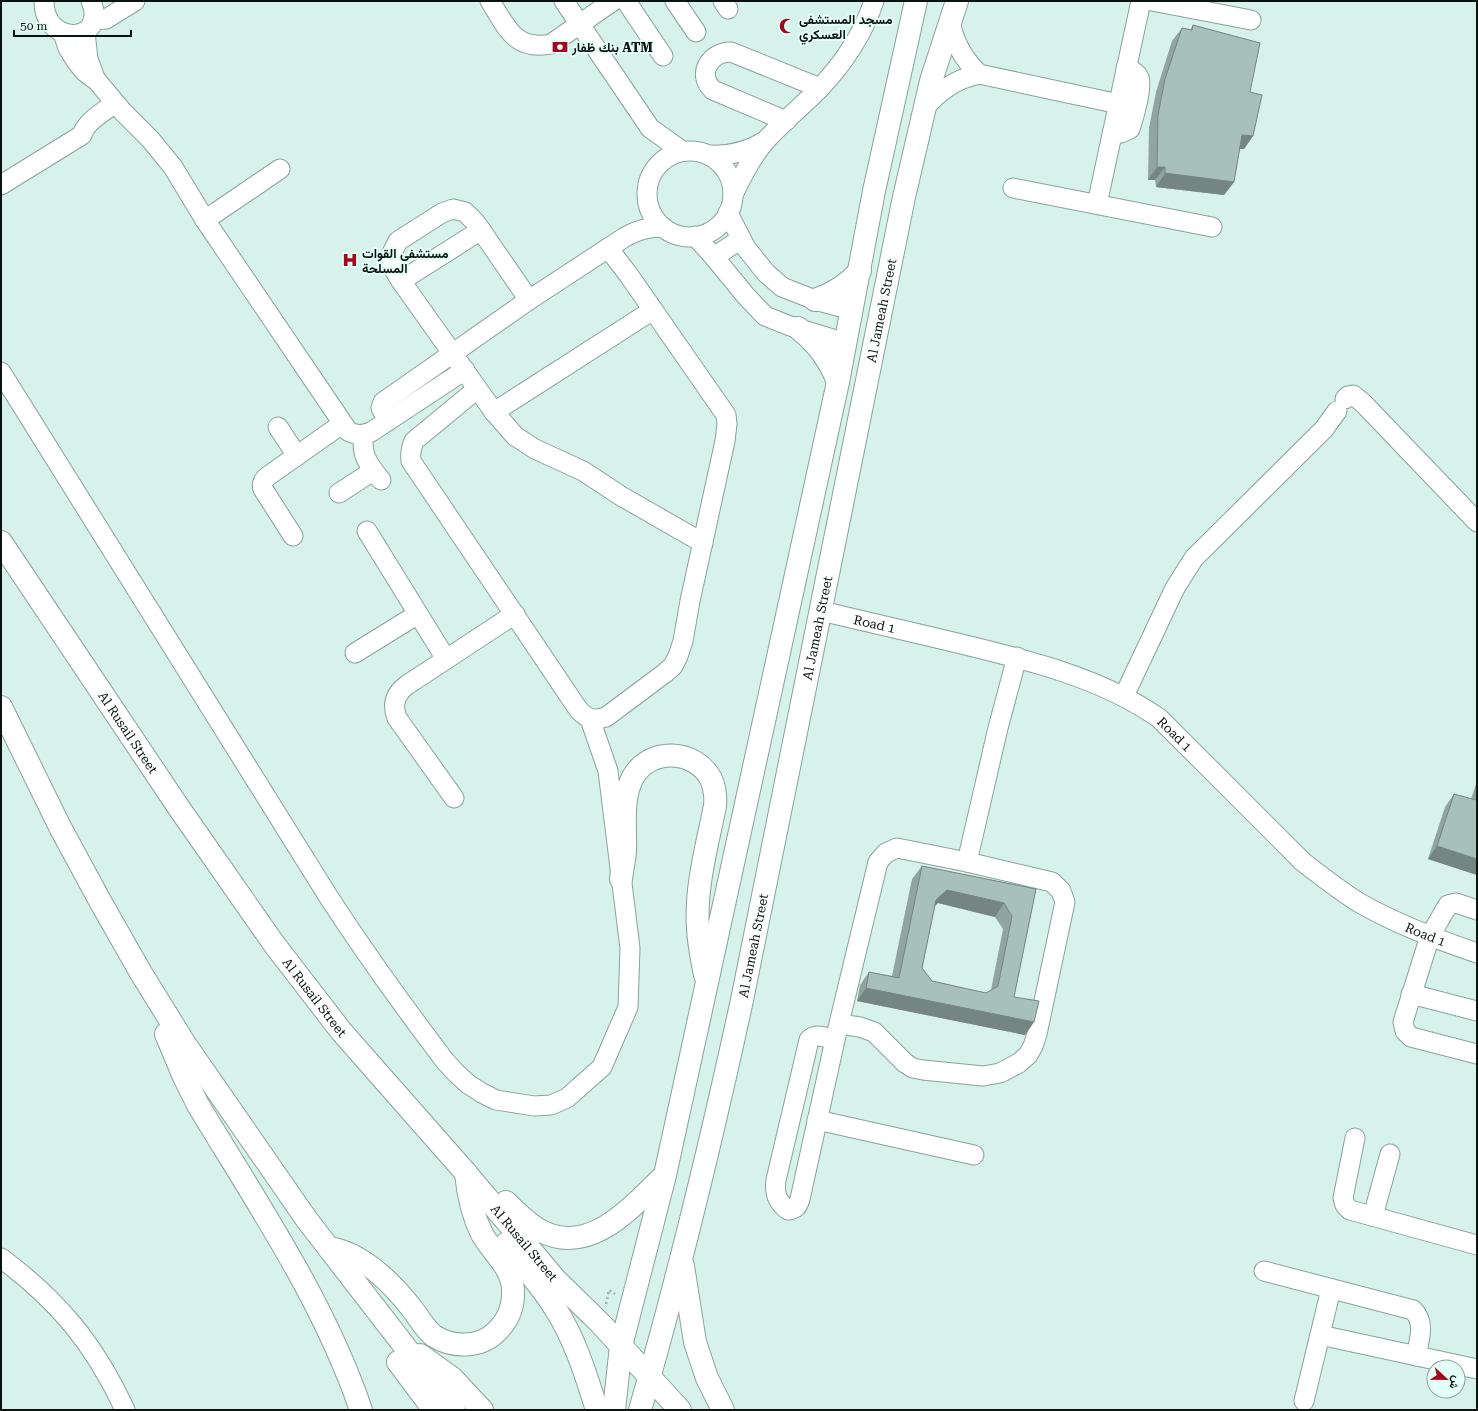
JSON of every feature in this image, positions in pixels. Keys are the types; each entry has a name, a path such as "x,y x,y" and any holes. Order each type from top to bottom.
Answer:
{"main road":[{"path":"602,1410 621,1346 665,1175 838,382 874,191 916,1"},
{"name":"Al Jameah Street","path":"640,1410 682,1257 715,1123 742,1000 904,197 924,108 941,46 957,1"},
{"path":"815,300 825,297 844,286 860,271"},
{"path":"798,328 808,336 826,357 838,382"},
{"name":"Al Rusail Street","path":"1,542 178,808 274,944 341,1031 487,1197 555,1279 650,1376 680,1410"},
{"path":"1,707 60,827 100,901 141,973 193,1057 307,1220 454,1410"},
{"path":"621,879 625,852 626,804 630,784 634,776 647,763 655,758 664,756 682,756 699,764 710,778 716,796 701,879 698,907 699,944 706,985"},
{"path":"141,973 184,1077 198,1105 308,1289 340,1356 361,1410"},
{"path":"421,1122 440,1135 457,1150 514,1210 532,1226 553,1236 576,1238 598,1231 619,1218 665,1175"},
{"path":"330,1248 355,1256 372,1268 401,1295 426,1328 443,1341 464,1345 475,1344 485,1340 502,1327 508,1318 514,1297 513,1286 505,1266 490,1246 476,1222 468,1196 466,1173"},
{"path":"487,1197 491,1215 497,1227 509,1246 555,1307 565,1325 583,1368 597,1410"},
{"path":"330,1248 344,1281 361,1311 434,1410"},
{"path":"682,1257 695,1342 707,1378 723,1410"},
{"path":"614,1410 621,1346"},
{"path":"406,1348 422,1355 452,1378 482,1410"}],"street":[{"path":"44,1 45,12 49,21 63,33 71,35 78,35 89,26 106,19 135,1"},
{"path":"92,1 94,12 89,26 88,59 97,81"},
{"path":"490,1 508,30 518,40 528,45 540,46 552,44 613,1"},
{"path":"564,1 650,128 682,151"},
{"path":"626,1 663,56"},
{"path":"675,1 696,32"},
{"path":"650,128 654,149 654,170 647,187 649,208 654,218 663,227 676,234 694,236 703,234 717,226 730,204 747,167 766,141 820,88 856,41 874,1"},
{"path":"1097,204 1141,1"},
{"path":"1152,1 1251,20"},
{"path":"950,21 952,33 957,45 970,65 979,74"},
{"path":"63,33 68,48 85,72 97,81 119,108 150,139 173,167 206,220 348,431 356,435 364,435 371,432 465,370"},
{"path":"786,121 713,90 706,81 705,75 706,70 713,58 718,54 731,52 820,88"},
{"path":"1112,133 1121,133 1130,129 1140,84 1138,76 1126,68"},
{"path":"924,108 948,85 958,80 979,74 1119,104"},
{"path":"1,185 82,134 92,134 119,108"},
{"path":"654,170 664,160 682,151 701,152 710,155 733,154 756,147 766,141"},
{"path":"710,155 725,169 729,177 730,204 741,239 746,248 766,273 782,288 815,300 852,310"},
{"path":"206,220 280,169"},
{"path":"1013,188 1212,226"},
{"path":"625,237 639,219 647,198"},
{"path":"529,300 481,230 465,212 453,209 442,213 398,242 392,253 392,266 401,281 477,389 510,431 523,442 583,472 621,496 703,543"},
{"path":"388,421 381,408 383,402 451,353 625,237 650,227 663,227"},
{"path":"401,281 481,230"},
{"path":"694,236 765,316 773,320 846,343"},
{"path":"714,257 741,239"},
{"path":"477,389 419,436 411,447 411,461 578,709 583,715 590,719 598,719 606,716 673,666 678,656 683,641 725,441 727,424 726,416 608,248"},
{"path":"746,296 766,273"},
{"path":"494,412 653,310"},
{"path":"1,372 319,883 356,939 389,986 445,1061 456,1073 482,1093 496,1100 512,1104 534,1106 551,1105 567,1098 602,1067 628,1007 630,948 608,771 590,719"},
{"path":"1124,696 1175,588 1194,558 1324,429 1348,396 1353,395 1364,403 1477,522"},
{"path":"294,536 262,486 264,478 342,424"},
{"path":"278,427 297,456"},
{"path":"339,493 377,476 365,458 363,450 364,435"},
{"path":"367,531 446,660"},
{"name":"Road 1","path":"821,611 1017,657 1069,674 1140,704 1159,718 1303,862 1321,876 1376,912 1430,936 1477,953"},
{"path":"355,653 418,614"},
{"path":"454,798 397,718 394,708 396,697 403,688 515,614"},
{"path":"967,862 998,728 1017,657"},
{"path":"837,1032 816,1035 809,1040 776,1180 776,1195 779,1202 788,1210 794,1210 798,1206 837,1032 878,862 886,853 897,848 967,862 1052,882 1061,891 1065,902 1037,1034 1028,1055 1019,1063 1000,1073 990,1075 923,1070 905,1064 874,1032 864,1028 837,1032"},
{"path":"1477,910 1456,903 1448,906 1430,936 1403,1022 1405,1031 1411,1037 1477,1054"},
{"path":"1411,994 1477,1011"},
{"path":"817,1120 974,1155"},
{"path":"1355,1138 1343,1198 1345,1205 1350,1210 1476,1243"},
{"path":"1373,1216 1390,1154"},
{"path":"1,1258 41,1290 62,1311 82,1335 99,1360 125,1410"},
{"path":"1264,1271 1412,1310 1418,1315 1421,1322 1416,1356"},
{"path":"1304,1401 1331,1289"},
{"path":"1320,1335 1477,1369"}],"building":[{"path":"1193,25 1260,43 1250,92 1262,95 1253,136 1242,135 1234,182 1165,173 1165,167 1157,167 1158,115 1165,79 1182,28 1192,30"},
{"path":"1454,794 1476,800 1477,796 1477,859 1437,846"},
{"path":"922,866 1036,889 1014,997 1039,1001 1034,1022 866,988 869,972 899,978","holes":["947,890 1004,903 1012,916 998,986 986,993 932,981 922,968 936,900"]}],"place":[{"name":"مسجد المستشفى العسكري","path":"787,26"},
{"name":"بنك ظفار ATM","path":"560,47"},
{"name":"مستشفى القوات المسلحة","path":"350,260"}]}
